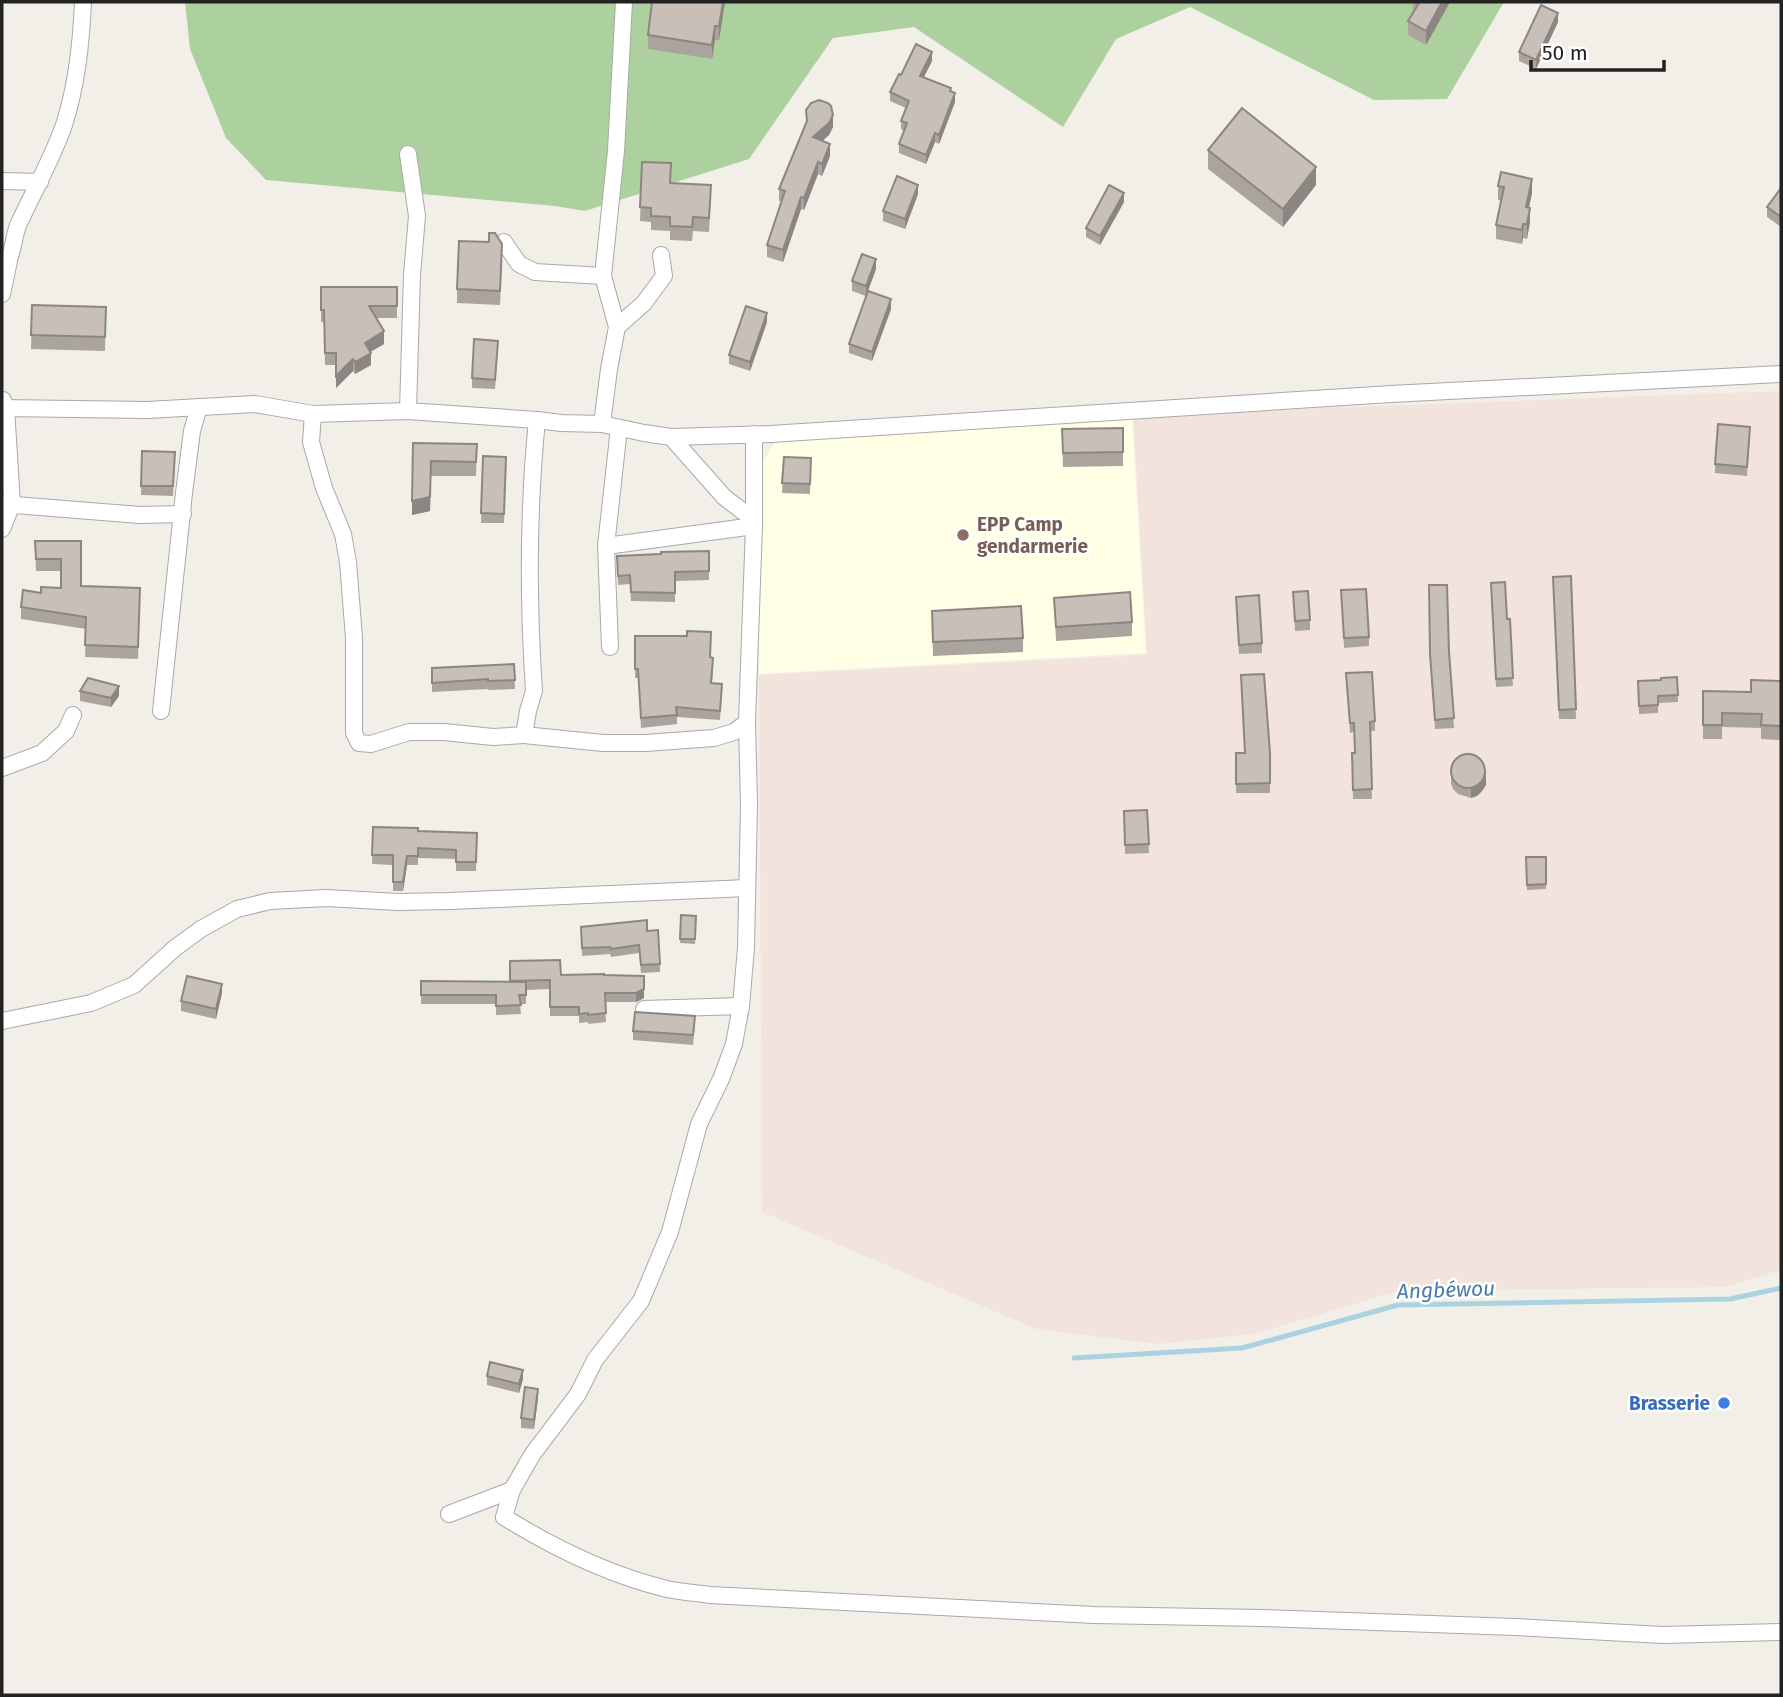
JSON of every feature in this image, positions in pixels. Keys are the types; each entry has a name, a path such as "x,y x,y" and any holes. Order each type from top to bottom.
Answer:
{"street":[{"path":"2,294 5,264 17,227 40,182 63,126 71,98 81,39 83,2"},
{"path":"602,424 617,327 603,276 616,151 624,2"},
{"path":"408,154 417,216 412,275 408,411"},
{"path":"2,181 40,182"},
{"path":"503,242 519,264 536,272 603,276"},
{"path":"617,327 645,303 664,276 661,255"},
{"path":"2,529 7,504 3,404 146,410 255,404 313,414 408,411 602,424 671,437 1781,374"},
{"path":"161,711 192,431 199,407"},
{"path":"313,414 311,442 324,488 343,534 348,562 354,638 353,723 359,743 371,744 409,732 645,743 714,738 734,732 747,722"},
{"path":"524,736 534,691 530,554 537,420"},
{"path":"610,647 606,545 619,428"},
{"path":"754,434 754,523 747,722 746,948 741,1006 734,1044 721,1079 699,1124 670,1233 641,1301 595,1360 578,1394 532,1455 512,1490 503,1517 533,1535 619,1575 669,1589 710,1595 1094,1615 1264,1618 1663,1635 1781,1632"},
{"path":"671,437 724,497 754,523"},
{"path":"7,504 140,515 183,514"},
{"path":"606,545 754,523"},
{"path":"2,768 42,753 66,731 73,716"},
{"path":"2,1021 91,1003 134,985 201,929 237,909 270,901 326,898 398,902 450,901 747,888"},
{"path":"645,1009 741,1006"},
{"path":"449,1514 512,1490"}],"shaded area":[{"path":"1781,391 1781,1270 1726,1287 1398,1291 1254,1334 1157,1344 1036,1329 762,1212 759,675 1147,655 1133,415"},
{"path":"1132,414 1146,653 759,674 759,467 776,441"}],"green space":[{"path":"185,2 1504,2 1447,99 1374,100 1190,7 1116,39 1063,127 914,27 833,38 749,159 585,211 266,180 226,138 190,49"}],"building":[{"path":"652,2 723,2 712,45 648,35"},
{"path":"1417,2 1442,2 1426,31 1408,21 1419,3"},
{"path":"1541,5 1558,13 1536,60 1519,52"},
{"path":"916,44 932,52 920,76 951,88 950,91 955,93 939,135 935,133 926,155 899,144 907,123 901,121 909,101 890,92"},
{"path":"819,100 831,106 833,115 829,123 813,137 830,144 822,164 818,162 804,198 801,197 783,250 767,245 785,191 779,189 807,121 806,110 811,103"},
{"path":"1242,108 1316,167 1283,209 1208,150"},
{"path":"642,162 671,163 670,183 711,185 709,218 693,217 692,227 670,226 670,217 651,216 651,208 640,207"},
{"path":"1501,172 1532,179 1526,207 1530,208 1527,224 1523,224 1522,230 1496,225 1504,187 1498,186"},
{"path":"897,176 918,185 905,219 883,211"},
{"path":"1109,185 1124,193 1100,236 1086,228"},
{"path":"1781,188 1781,217 1767,207"},
{"path":"489,233 495,233 502,244 500,291 457,289 459,241 489,242"},
{"path":"862,254 876,259 866,286 852,281"},
{"path":"321,287 397,287 397,306 369,306 384,331 365,343 371,353 355,362 353,359 336,376 336,353 325,353"},
{"path":"868,291 891,299 872,352 849,344"},
{"path":"32,305 106,307 105,337 31,335"},
{"path":"746,306 767,313 750,362 729,355"},
{"path":"474,339 498,341 495,380 472,378"},
{"path":"1718,424 1750,427 1747,467 1715,464"},
{"path":"1123,428 1123,452 1063,453 1062,429"},
{"path":"413,443 477,444 476,462 431,461 430,497 412,501"},
{"path":"142,451 175,452 173,486 141,486"},
{"path":"483,456 506,457 504,514 481,513"},
{"path":"784,457 811,458 810,484 782,483"},
{"path":"35,541 81,541 81,586 140,588 138,647 85,645 86,617 21,607 23,590 41,593 41,587 61,588 61,559 36,559"},
{"path":"709,551 709,571 675,572 675,593 631,592 630,575 618,576 617,556"},
{"path":"1571,576 1576,709 1559,710 1553,577"},
{"path":"1505,582 1513,678 1496,679 1491,583"},
{"path":"1429,585 1447,585 1454,718 1435,720"},
{"path":"1366,589 1369,637 1344,638 1341,590"},
{"path":"1308,591 1310,620 1295,621 1293,592"},
{"path":"1130,592 1132,622 1056,627 1054,598"},
{"path":"1259,595 1262,643 1239,645 1236,597"},
{"path":"1021,606 1023,638 933,642 932,611"},
{"path":"687,631 711,632 711,683 722,684 720,711 676,707 677,715 641,718 638,669 635,669 635,636 687,636"},
{"path":"514,664 515,680 432,683 432,668"},
{"path":"1372,672 1375,721 1370,722 1372,789 1353,790 1354,723 1350,723 1346,673"},
{"path":"1264,674 1270,783 1236,784 1236,753 1245,753 1241,675"},
{"path":"1677,677 1678,695 1658,696 1658,705 1639,706 1638,681"},
{"path":"88,678 119,686 111,698 80,691"},
{"path":"1751,680 1781,681 1781,726 1761,725 1762,714 1722,713 1722,725 1703,725 1703,691 1751,692"},
{"path":"1468,754 1480,759 1485,771 1480,783 1468,788 1456,783 1451,771 1456,759"},
{"path":"1147,810 1149,844 1125,845 1124,811"},
{"path":"373,827 477,833 476,862 456,862 456,850 418,848 418,856 407,856 403,882 393,882 393,855 372,855"},
{"path":"1526,857 1546,857 1546,884 1527,885"},
{"path":"681,915 696,916 695,939 680,939"},
{"path":"647,920 647,931 658,930 660,964 641,965 639,945 611,949 582,948 581,927"},
{"path":"560,960 561,975 644,976 644,989 636,993 605,993 606,1013 588,1015 579,1014 579,1007 550,1007 550,980 510,981 510,961"},
{"path":"187,976 222,984 216,1009 181,1001"},
{"path":"421,981 526,982 526,995 519,995 521,1005 496,1006 496,995 421,995"},
{"path":"635,1012 695,1016 693,1035 633,1031"},
{"path":"490,1362 523,1370 519,1384 487,1376"},
{"path":"525,1387 538,1389 534,1420 521,1418"}],"waterway":[{"name":"Angbéwou","path":"1074,1358 1242,1348 1398,1305 1730,1299 1781,1288"}],"place":[{"name":"EPP Camp gendarmerie","path":"963,535"},
{"name":"Brasserie","path":"1724,1403"}]}
